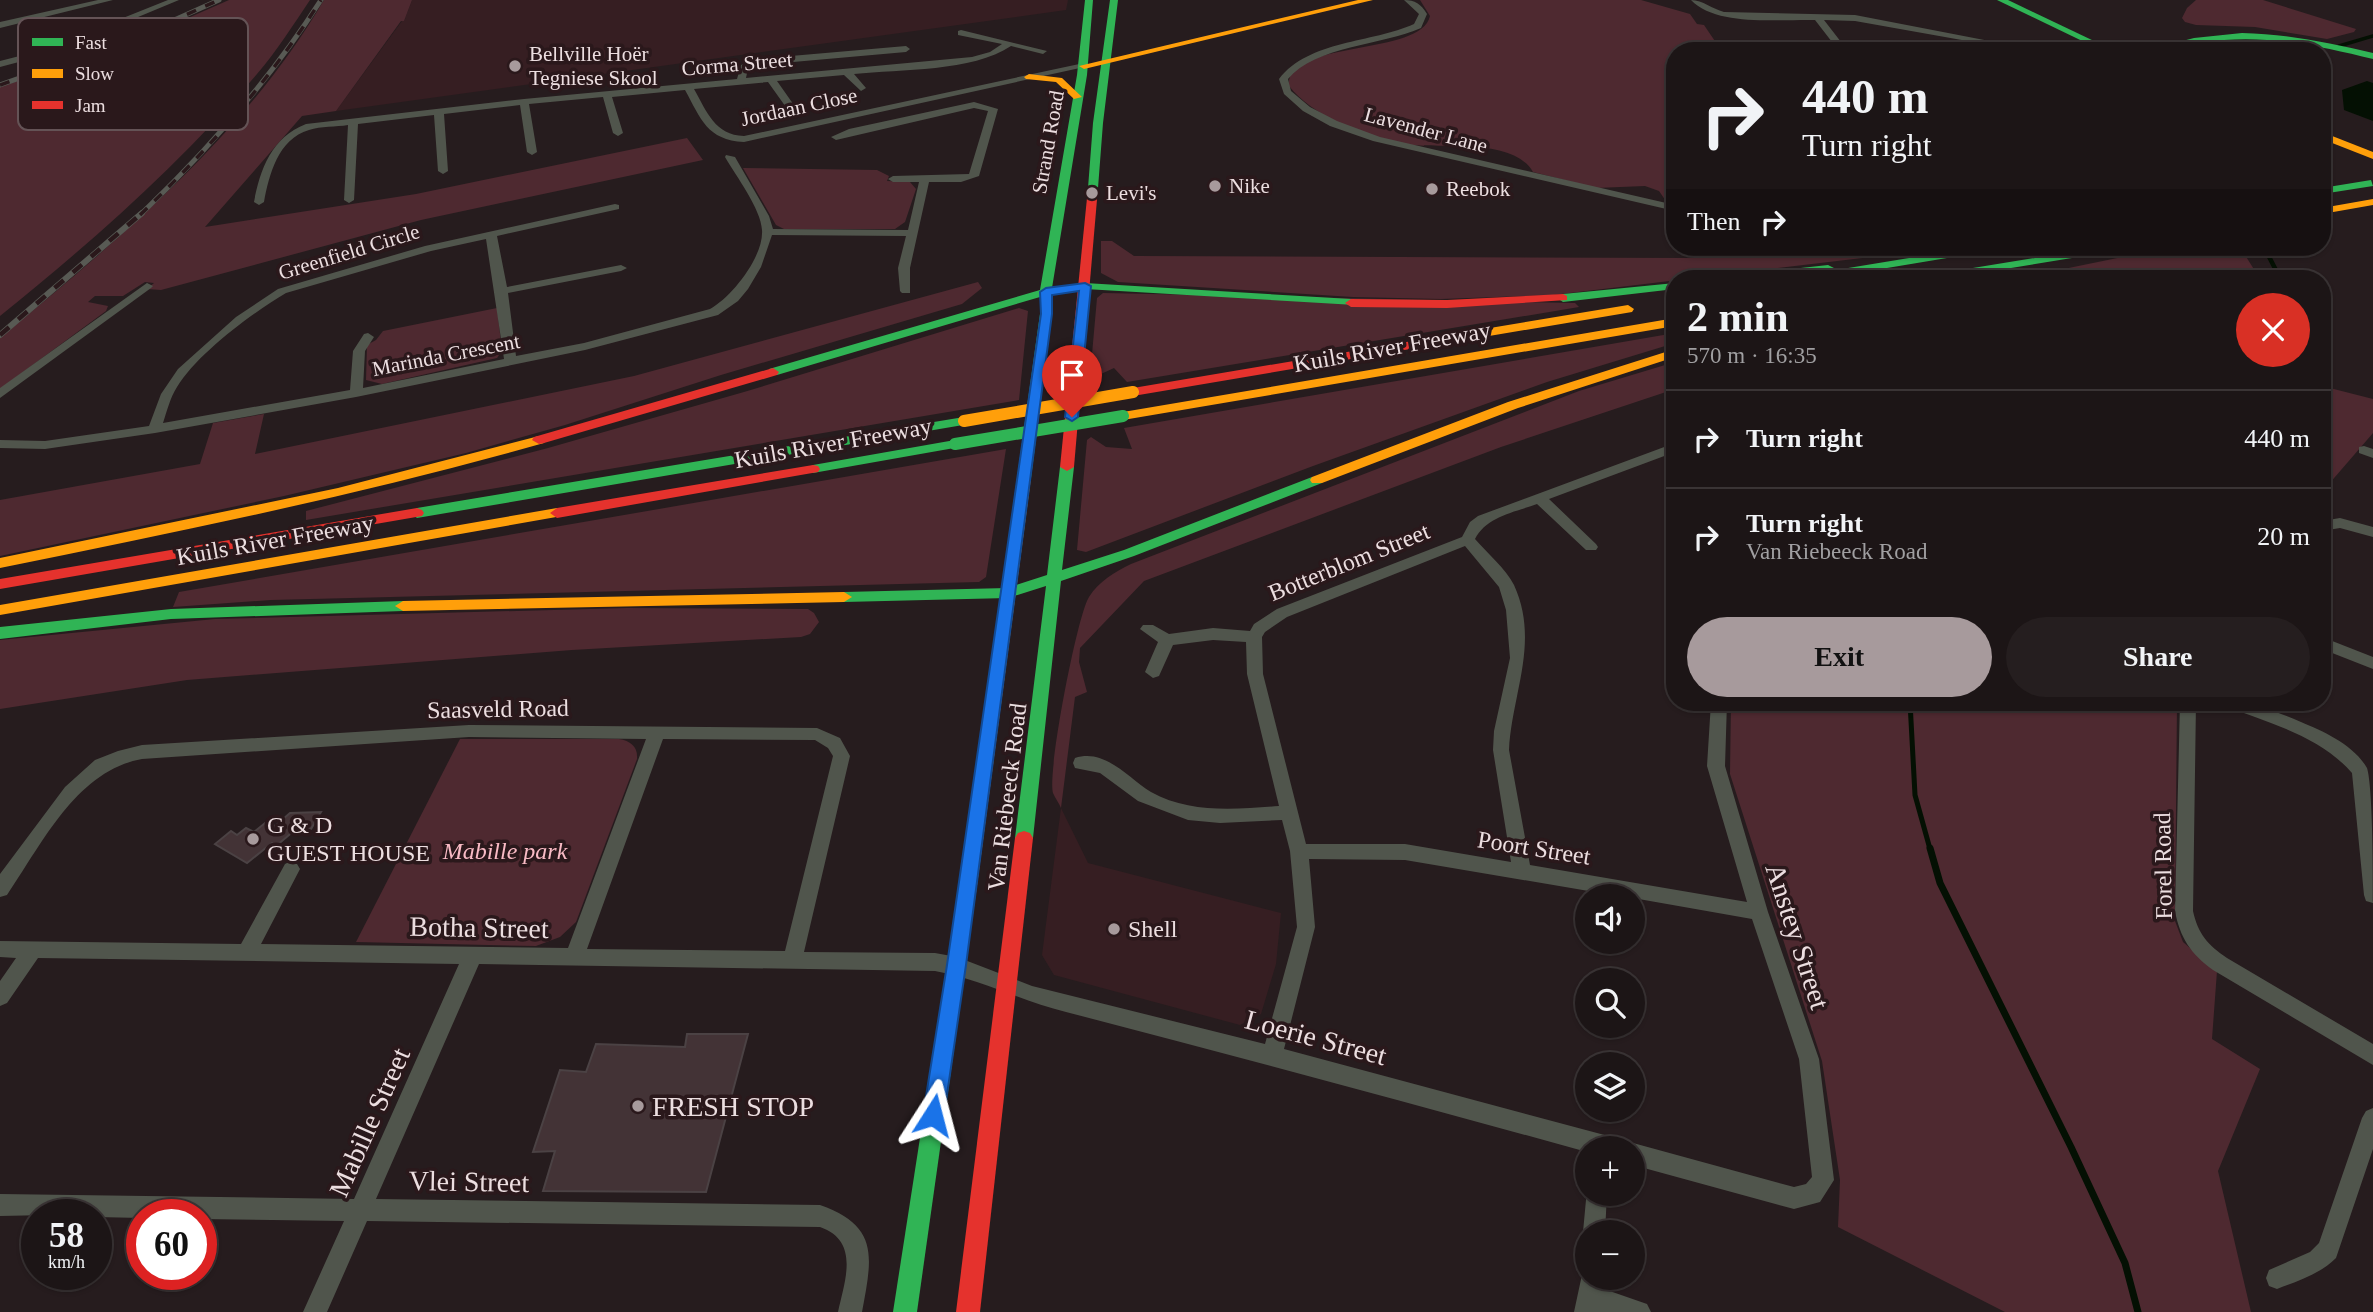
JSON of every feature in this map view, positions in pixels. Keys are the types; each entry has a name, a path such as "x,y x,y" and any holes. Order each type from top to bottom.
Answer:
{"main road":[{"name":"Strand Road","path":"1046,292 1046,279 1084,61 1089,0"},
{"name":"Strand Road","path":"1085,286 1098,123 1114,0"},
{"path":"1106,56 1332,0"},
{"path":"1084,61 1369,0"},
{"path":"2001,0 2091,42"},
{"path":"2020,0 2110,42"},
{"path":"2192,42 2216,37 2282,37 2307,42"},
{"path":"2331,47 2373,55"},
{"path":"1029,77 1059,80 1077,97"},
{"path":"2331,140 2369,161"},
{"path":"2331,147 2369,161"},
{"path":"2331,190 2373,183"},
{"path":"2331,209 2373,202"},
{"path":"1857,270 1941,256"},
{"path":"1980,270 2068,256"},
{"path":"2029,270 2084,256"},
{"path":"1807,270 1893,264"},
{"path":"0,563 253,512 458,464 1046,292 1085,286 1342,301 1446,304 1537,301 1666,287"},
{"name":"Van Riebeeck Road","path":"968,1312 1055,581 1085,286"},
{"name":"Van Riebeeck Road","path":"905,1312 957,965 1046,314 1046,292"},
{"name":"Kuils River Freeway","path":"0,584 1666,303"},
{"name":"Kuils River Freeway","path":"0,610 1666,324"},
{"path":"0,633 171,614 255,609 1008,593 1055,581 1532,398 1666,356"}],"street":[{"path":"31,18 109,0"},
{"path":"149,0 171,2"},
{"name":"Lavender Lane","path":"1408,0 1423,14 1418,26 1400,35 1297,62 1283,79 1283,86 1288,93 1312,112 1356,133 1388,144 1666,206"},
{"path":"1695,0 1707,10 1723,15 1871,20 1990,42"},
{"path":"131,18 171,2"},
{"path":"1817,17 1837,42"},
{"path":"0,25 18,21"},
{"path":"961,33 1043,51"},
{"name":"Corma Street","path":"258,202 265,169 293,135 315,125 391,120 524,102 974,60 989,56 1010,43"},
{"path":"741,82 744,67 756,62 906,49"},
{"path":"0,64 18,59"},
{"name":"Jordaan Close","path":"688,87 717,134 736,140 1029,77 1084,61"},
{"name":"Jordaan Close","path":"944,95 1084,61"},
{"path":"847,72 861,88"},
{"path":"771,79 791,108"},
{"path":"607,94 618,134"},
{"path":"524,102 532,152"},
{"path":"836,137 974,105 993,109 977,174 961,179 892,179"},
{"path":"439,113 443,171"},
{"path":"349,200 353,121"},
{"path":"730,157 764,216 768,232 911,233"},
{"path":"906,291 904,268 925,179"},
{"name":"Greenfield Circle","path":"155,429 173,383 261,302 282,291 491,234 615,207"},
{"name":"Marinda Crescent","path":"0,444 45,445 155,429 356,393 621,337 725,307 740,293 768,232"},
{"path":"491,234 511,362"},
{"path":"502,291 621,268"},
{"path":"0,394 146,286"},
{"path":"356,393 359,351 368,337"},
{"name":"Botterblom Street","path":"1272,1055 1306,927 1299,850 1255,674 1254,637 1259,628 1282,613 1468,540 1479,522 1666,451"},
{"path":"1539,498 1591,547"},
{"path":"2331,524 2340,523 2373,532"},
{"path":"1468,540 1506,585 1514,610 1518,658 1501,742 1522,871"},
{"path":"1148,629 1167,640 1213,634 1254,637"},
{"path":"1153,672 1167,640"},
{"path":"2331,647 2373,663"},
{"name":"Anstey Street","path":"1645,1157 1784,1196 1804,1198 1819,1189 1824,1169 1809,1059 1759,912 1716,766 1719,711"},
{"name":"Forel Road","path":"2188,711 2184,911 2193,941 2220,964 2373,1055"},
{"path":"2252,711 2326,742 2354,763 2360,771 2373,895"},
{"name":"Saasveld Road","path":"0,889 75,788 98,766 119,756 142,752 469,731 817,734 834,743 842,756 793,958"},
{"path":"574,957 657,733"},
{"path":"1081,763 1106,766 1152,801 1186,813 1212,817 1288,812"},
{"name":"Poort Street","path":"1299,850 1405,852 1759,912"},
{"path":"247,951 291,869"},
{"name":"Botha Street","path":"0,949 793,958 957,965"},
{"path":"0,997 33,949"},
{"name":"Mabille Street","path":"316,1312 473,955"},
{"name":"Loerie Street","path":"957,965 1032,995 1272,1055 1575,1139"},
{"path":"2277,1278 2318,1260 2328,1250 2373,1118"},
{"name":"Vlei Street","path":"0,1205 830,1218 847,1228 858,1250 859,1262 850,1312"},
{"path":"1589,1295 1639,1312"}],"shaded area":[{"name":"Bellville Hoër Tegniese Skool","path":"412,0 1068,0 1066,10 336,111 404,21"},
{"path":"2367,81 2373,83 2373,121 2344,110 2342,90"},
{"path":"1061,808 1088,863 1281,913 1276,964 1261,1014 1240,1025 1054,975 1042,955"}],"green space":[{"path":"229,0 310,0 285,38 248,84 248,18 188,18"},
{"path":"324,0 412,0 404,21 401,21 336,111 302,116 205,227 416,194 687,138 703,160 421,220 161,290 147,289 154,283 145,282 123,296 95,296 88,302 108,306 106,311 0,389 0,338 134,223 227,130 248,130 248,106 292,49"},
{"path":"1420,0 1641,0 1690,14 1697,24 1704,25 1716,42 1666,42 1666,201 1659,191 1645,186 1596,188 1533,172 1523,161 1509,153 1491,149 1388,141 1356,131 1325,116 1289,86 1294,71 1308,61 1404,38 1421,29 1430,16"},
{"path":"2196,0 2263,0 2356,29 2354,32 2327,39 2255,27 2196,25 2185,22 2182,18 2187,8"},
{"path":"18,81 18,130 206,130 101,231 0,316 0,87"},
{"path":"743,168 877,170 889,176 887,181 910,182 916,189 905,222 895,229 784,229 776,225"},
{"path":"1101,241 1112,241 1134,256 1877,256 1762,270 1666,270 1666,281 1553,295 1441,299 1353,297 1118,282 1101,273"},
{"path":"2127,256 2246,256 2254,270 2059,270"},
{"path":"978,282 982,288 962,304 466,453 284,496 0,556 0,500 200,464 213,423 264,414 255,454 634,376"},
{"path":"1103,293 1575,303 1579,307 1127,382 1114,368 1101,374 1093,388 1089,388 1097,298"},
{"path":"497,308 502,351 497,358 382,384 366,380 367,345 376,340 383,331"},
{"path":"1019,308 1028,311 1019,400 306,520 306,511 548,448 744,392"},
{"path":"1666,335 1666,346 1547,382 1313,466 1086,552 1077,550 1087,440 1091,437 1106,447 1132,449 1124,428"},
{"path":"1666,365 1666,392 1501,447 1144,581 1080,648 1079,662 1087,692 1075,697 1061,808 1053,793 1052,780 1071,662 1089,597 1108,577 1131,564 1579,391"},
{"path":"2331,388 2373,399 2373,433 2331,482"},
{"path":"1006,449 986,577 979,582 271,600 173,607 179,592"},
{"path":"627,608 808,609 819,622 810,634 801,637 572,650 187,680 0,709 0,640 215,619"},
{"path":"1731,711 2177,711 2175,921 2183,942 2217,971 2212,1039 2260,1069 2218,1171 2251,1312 2005,1312 1838,1227 1840,1180 1822,1061 1730,774"},
{"name":"Mabille park","path":"460,739 619,739 627,741 635,748 637,759 576,922 560,937 536,946 356,942"}],"building":[{"name":"G & D GUEST HOUSE","path":"321,812 311,829 295,830 276,846 272,843 247,863 215,844 231,831 237,835 246,828 254,832 265,823 275,826 290,813"},
{"name":"FRESH STOP","path":"687,1034 748,1034 706,1192 543,1191 555,1151 533,1152 560,1070 586,1072 596,1044 685,1047"}],"waterway":[{"path":"2339,46 2373,36"},
{"path":"2269,256 2276,270"},
{"path":"1910,711 1915,795 1930,849"},
{"path":"1930,848 1940,883 2071,1147 2125,1263 2138,1312"}],"railway":[{"path":"179,18 219,0"},
{"path":"248,100 321,0"},
{"path":"0,85 18,79"},
{"path":"142,213 222,130"},
{"path":"0,335 142,213"}],"traffic: fast":[{"path":"1024,478 1046,314 1046,279 1082,75 1089,0"},
{"path":"1093,188 1098,123 1114,0"},
{"path":"2001,0 2092,42"},
{"path":"2189,42 2242,36 2308,42"},
{"path":"2331,47 2373,56"},
{"path":"2331,190 2371,183"},
{"path":"1856,270 1941,256"},
{"path":"1979,270 2066,256"},
{"path":"1810,270 1828,268"},
{"path":"773,372 1046,292 1085,286 1351,303"},
{"path":"1563,298 1666,287"},
{"path":"955,444 1123,416"},
{"path":"417,513 964,421"},
{"path":"813,469 955,444"},
{"path":"1024,838 1067,467"},
{"path":"844,597 1008,593 1129,553 1317,480"},
{"path":"0,633 171,614 403,606"},
{"path":"905,1312 967,893"}],"traffic: slow":[{"path":"1084,66 1369,0"},
{"path":"1029,77 1059,80 1077,97"},
{"path":"2331,139 2373,156"},
{"path":"2331,209 2373,202"},
{"path":"1430,342 1628,309"},
{"path":"1123,416 1666,324"},
{"path":"1317,480 1513,405 1666,356"},
{"path":"964,421 1133,392"},
{"path":"0,563 338,492 539,440"},
{"path":"967,893 1024,478"},
{"path":"0,610 557,513"},
{"path":"403,606 844,597"}],"traffic: jam":[{"path":"1067,467 1093,188"},
{"path":"1351,303 1447,304 1563,298"},
{"path":"1133,392 1430,342"},
{"path":"539,440 773,372"},
{"path":"557,513 813,469"},
{"path":"0,584 417,513"},
{"path":"968,1312 1024,838"}],"place":[{"name":"Bellville Hoër Tegniese Skool","path":"515,66"},
{"name":"Nike","path":"1215,186"},
{"name":"Reebok","path":"1432,189"},
{"name":"Levi's","path":"1092,193"},
{"name":"G & D GUEST HOUSE","path":"253,839"},
{"name":"Shell","path":"1114,929"},
{"name":"FRESH STOP","path":"638,1106"}],"route":[{"path":"933,1115 957,965 1046,314 1046,292 1085,286 1072,417"}]}
